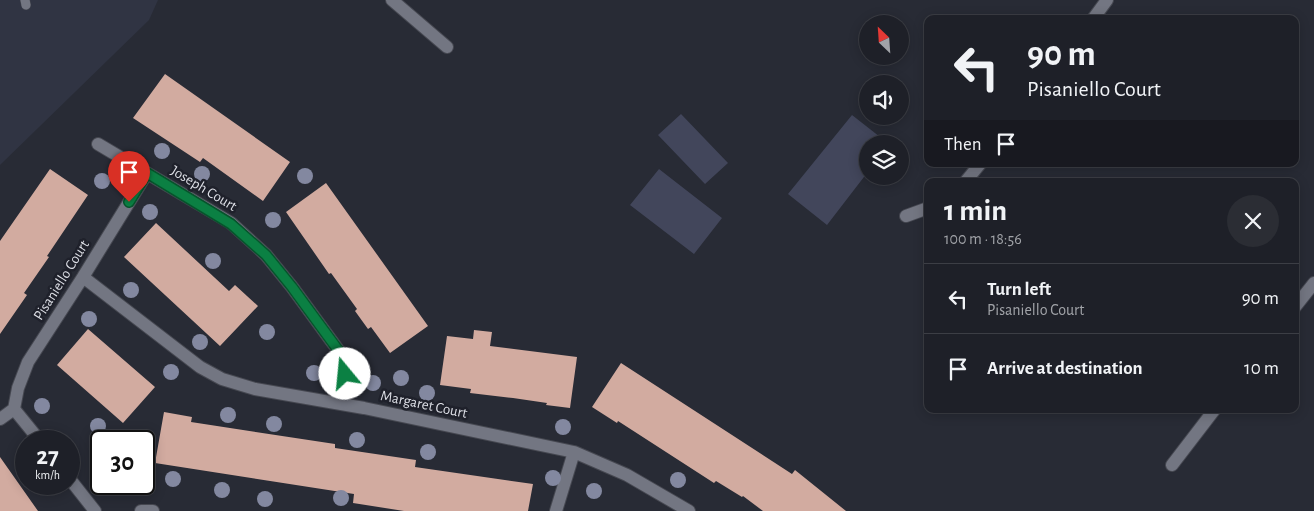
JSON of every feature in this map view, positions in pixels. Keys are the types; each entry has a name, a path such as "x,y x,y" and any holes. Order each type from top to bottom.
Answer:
{"street":[{"path":"392,0 447,47"},
{"path":"1096,15 1107,0"},
{"name":"Joseph Court","path":"98,144 231,224 266,255 341,354 345,374 341,404"},
{"path":"968,178 978,167"},
{"name":"Pisaniello Court","path":"14,409 18,388 28,362 147,173"},
{"path":"906,216 924,209"},
{"name":"Margaret Court","path":"83,277 200,367 222,379 255,389 341,404 574,452 626,475 689,511"},
{"path":"1299,302 1314,283"},
{"path":"0,420 14,409 31,430"},
{"path":"1172,465 1212,413"},
{"path":"556,511 574,452"},
{"path":"80,492 95,511"},
{"path":"141,511 153,511"}],"shaded area":[{"path":"0,0 158,0 149,20 0,165"},
{"path":"681,114 728,163 705,184 658,135"},
{"path":"852,115 859,120 859,125 865,125 878,135 859,135 859,183 827,225 788,194"},
{"path":"659,169 722,218 694,254 630,205"}],"building":[{"path":"165,74 290,162 263,201 203,158 200,162 133,118"},
{"path":"50,169 88,195 47,256 49,257 24,293 27,295 0,334 0,241"},
{"path":"326,183 428,326 390,353 371,327 368,329 355,311 357,309 331,273 329,274 286,212"},
{"path":"156,223 229,291 235,285 258,306 220,346 124,257"},
{"path":"88,329 155,387 123,423 57,365"},
{"path":"474,330 492,332 490,346 577,357 570,408 546,405 547,403 470,393 471,389 440,385 447,336 473,339"},
{"path":"621,363 792,474 795,470 846,511 763,511 743,496 716,481 714,483 618,421 617,423 592,407"},
{"path":"164,412 192,417 191,422 335,444 335,448 416,460 415,467 533,484 528,511 404,511 353,503 354,494 155,463"},
{"path":"0,457 15,478 15,495 27,495 38,511 0,511"}],"route":[{"path":"129,202 147,173 231,224 266,255 292,287 341,354 345,374"}]}
